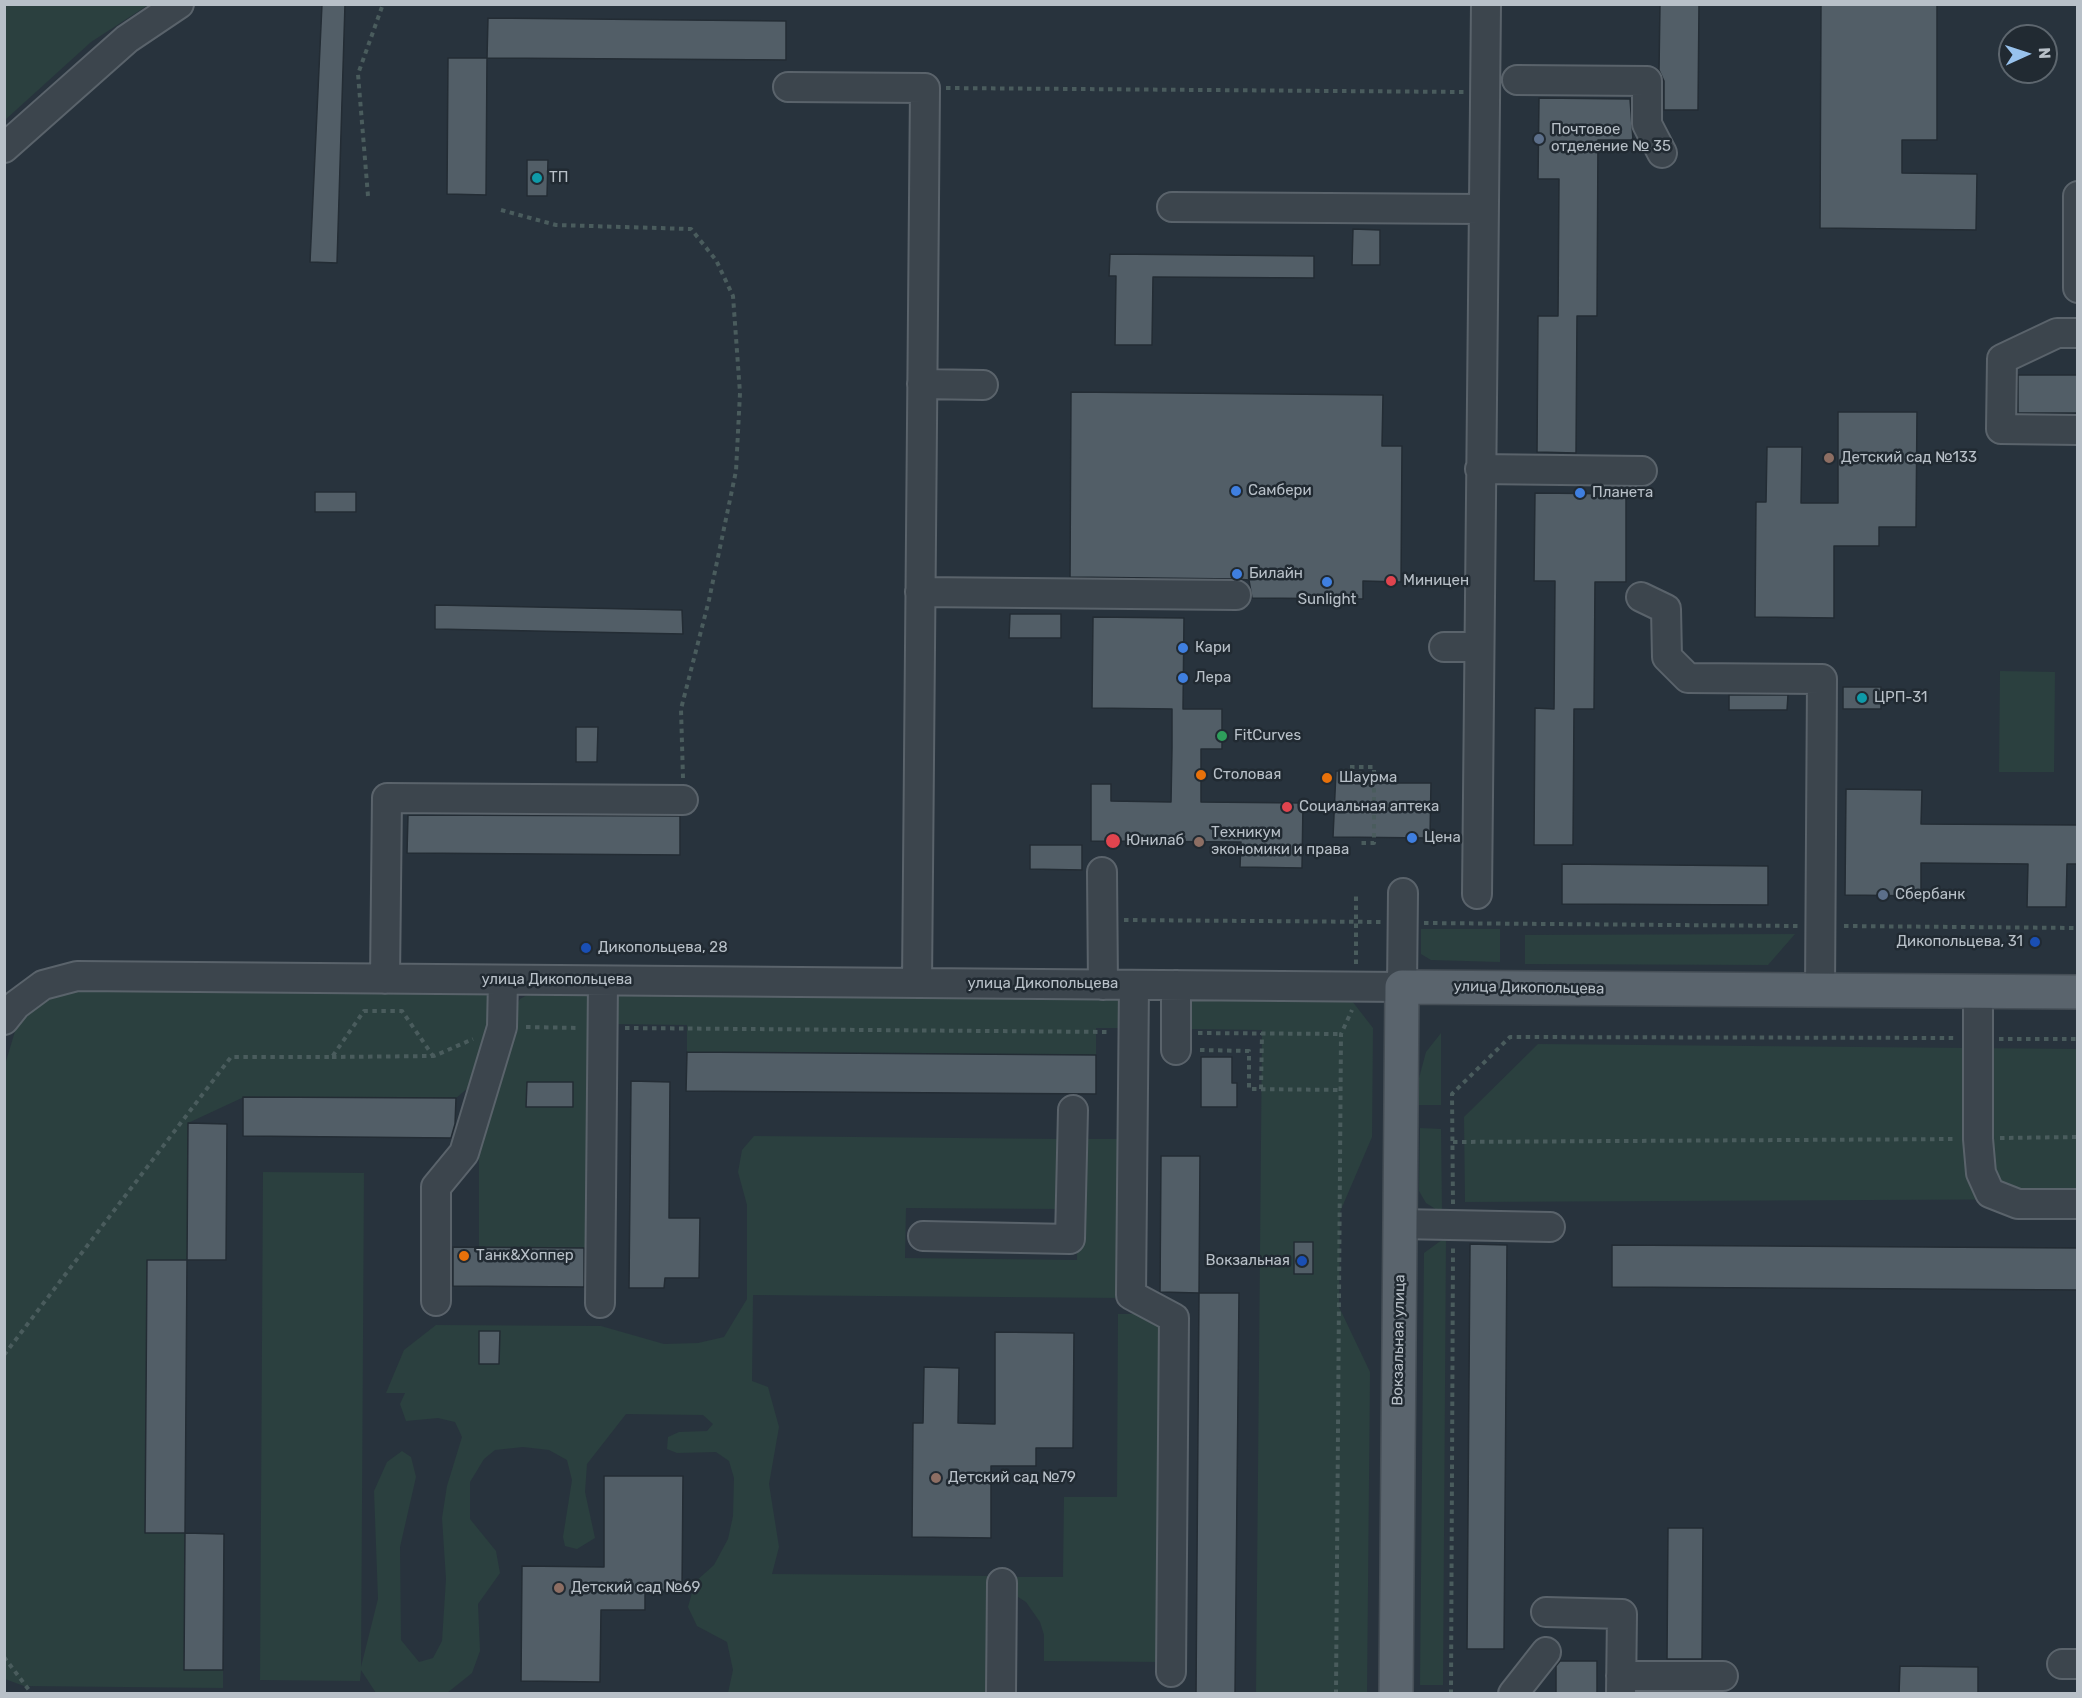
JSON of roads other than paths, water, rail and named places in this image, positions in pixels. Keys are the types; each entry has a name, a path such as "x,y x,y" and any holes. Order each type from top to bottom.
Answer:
{"main road":[{"name":"улица Дикопольцева","path":"1402,987 2078,992"},
{"name":"Вокзальная улица","path":"1396,1694 1402,987"}],"street":[{"path":"4,148 127,39 179,4"},
{"path":"1477,894 1482,209 1486,4"},
{"path":"1517,81 1647,81 1647,124 1662,153"},
{"path":"788,87 925,88 917,983"},
{"path":"2078,196 2078,288"},
{"path":"1172,207 1482,209"},
{"path":"2078,333 2057,333 2002,359 2001,429 2078,430"},
{"path":"922,384 983,385"},
{"path":"1480,469 1642,471"},
{"path":"920,592 1236,595"},
{"path":"1641,597 1666,609 1667,657 1688,678 1822,679 1820,990"},
{"path":"1444,647 1479,647"},
{"path":"385,979 387,798 683,800"},
{"path":"1102,872 1103,985"},
{"path":"1402,987 1403,893"},
{"name":"улица Дикопольцева","path":"8,1004 43,985 77,976 1402,987"},
{"path":"436,1301 436,1187 464,1153 502,1027 503,980"},
{"path":"600,1303 603,981"},
{"path":"1134,985 1131,1295 1174,1318 1171,1672"},
{"path":"1176,985 1176,1041"},
{"path":"1978,992 1978,1139 1981,1173 1990,1193 2018,1204 2078,1204"},
{"path":"923,1236 1070,1239 1073,1110"},
{"path":"1400,1224 1550,1227"},
{"path":"1001,1694 1002,1583"},
{"path":"1546,1612 1622,1614 1621,1685 1723,1676"},
{"path":"1513,1694 1546,1652"}],"place":[{"name":"Почтовое отделение № 35","path":"1539,139"},
{"name":"ТП","path":"537,178"},
{"name":"Детский сад №133","path":"1829,458"},
{"name":"Самбери","path":"1236,491"},
{"name":"Планета","path":"1580,493"},
{"name":"Билайн","path":"1237,574"},
{"name":"Миницен","path":"1391,581"},
{"name":"Sunlight","path":"1327,582"},
{"name":"Кари","path":"1183,648"},
{"name":"Лера","path":"1183,678"},
{"name":"ЦРП-31","path":"1862,698"},
{"name":"FitCurves","path":"1222,736"},
{"name":"Столовая","path":"1201,775"},
{"name":"Шаурма","path":"1327,778"},
{"name":"Социальная аптека","path":"1287,807"},
{"name":"Цена","path":"1412,838"},
{"name":"Юнилаб","path":"1113,841"},
{"name":"Техникум экономики и права","path":"1199,842"},
{"name":"Сбербанк","path":"1883,895"},
{"name":"Дикопольцева, 31","path":"2035,942"},
{"name":"Дикопольцева, 28","path":"586,948"},
{"name":"Танк&Хоппер","path":"464,1256"},
{"name":"Вокзальная","path":"1302,1261"},
{"name":"Детский сад №79","path":"936,1478"},
{"name":"Детский сад №69","path":"559,1588"}]}
